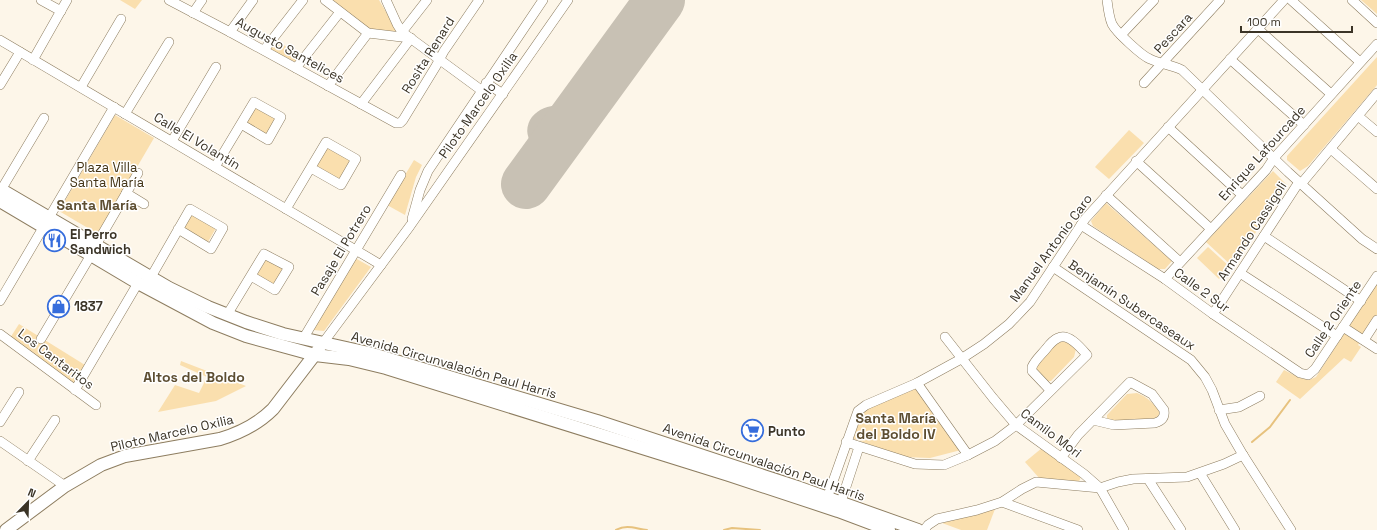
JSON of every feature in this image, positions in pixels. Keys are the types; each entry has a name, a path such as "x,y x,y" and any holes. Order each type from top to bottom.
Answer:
{"main road":[{"name":"Avenida Circunvalación Paul Harris","path":"0,193 94,250 151,277 188,298 228,316 264,329 303,339 340,346 391,360 590,419 797,486 826,502"},
{"name":"Avenida Circunvalación Paul Harris","path":"94,250 138,283 193,314 230,330 315,355 349,359 386,368 826,502 889,530"},
{"name":"Piloto Marcelo Oxilia","path":"6,530 65,486 94,468 116,459 220,439 250,427 273,409 323,343"},
{"name":"Avenida Circunvalación Paul Harris","path":"839,507 918,530"}],"street":[{"path":"41,0 61,11"},
{"path":"33,60 67,0"},
{"name":"Augusto Santelices","path":"169,0 264,50 392,122 398,123"},
{"path":"193,12 202,0"},
{"path":"230,32 253,0"},
{"path":"264,50 303,0"},
{"path":"325,0 368,33 411,38"},
{"path":"386,0 402,32 440,59 484,86 503,94"},
{"path":"402,32 427,0"},
{"name":"Rosita Renard","path":"398,123 403,120 444,51 479,0"},
{"name":"Piloto Marcelo Oxilia","path":"410,226 420,190 428,171 543,0"},
{"name":"Piloto Marcelo Oxilia","path":"323,343 410,226 568,0"},
{"path":"1107,0 1112,24 1121,35 1145,57 1182,70 1300,183 1362,239 1377,249"},
{"path":"1121,35 1154,0"},
{"name":"Pescara","path":"1144,83 1219,0"},
{"name":"Manuel Antonio Caro","path":"826,502 856,415 861,408 917,383 961,359 984,344 1009,324 1030,302 1081,226 1106,195 1284,0"},
{"path":"1291,0 1360,62"},
{"path":"1352,0 1377,23"},
{"path":"296,68 340,12"},
{"path":"80,88 121,19"},
{"path":"1258,29 1331,94"},
{"path":"328,86 368,33"},
{"path":"361,104 411,38"},
{"name":"Calle El Volantín","path":"0,40 381,265"},
{"path":"125,114 169,42"},
{"name":"Enrique Lafourcade","path":"1165,279 1266,170 1274,158 1377,44"},
{"path":"0,85 20,52"},
{"path":"1230,59 1304,125"},
{"path":"172,141 216,67"},
{"name":"Armando Cassigoli","path":"1213,314 1300,183 1377,93"},
{"path":"215,167 254,102 281,117 268,140 241,124"},
{"path":"0,301 114,107"},
{"path":"1358,116 1377,132"},
{"path":"0,193 44,118"},
{"path":"1168,127 1242,196"},
{"path":"286,209 326,142 356,159 341,185 311,168"},
{"path":"1330,149 1377,189"},
{"path":"1136,161 1211,229"},
{"path":"41,339 138,173"},
{"name":"Pasaje El Potrero","path":"303,339 401,175"},
{"path":"126,193 144,204"},
{"path":"1106,195 1180,262"},
{"path":"151,277 178,229 190,209 223,228 210,249 178,229"},
{"name":"Calle 2 Sur","path":"1081,226 1165,279 1213,314 1300,373 1308,375"},
{"path":"1264,236 1361,301"},
{"path":"228,316 251,276 264,254 289,267 275,290 251,276"},
{"name":"Benjamín Subercaseaux","path":"1053,267 1191,360 1208,383 1225,424 1243,455 1291,530"},
{"path":"1240,273 1337,336"},
{"name":"Calle 2 Oriente","path":"1308,375 1315,369 1377,276"},
{"path":"75,390 138,283"},
{"path":"1364,340 1377,320"},
{"path":"1343,327 1377,349"},
{"name":"Los Cantaritos","path":"0,334 96,405"},
{"name":"Camilo Mori","path":"945,337 961,359 1016,425 1084,474 1100,488 1124,530"},
{"path":"846,442 915,464 944,465 968,455 995,441 1016,425 1086,355 1075,343 1066,338 1060,337 1054,340 1034,361 1031,369 1050,390"},
{"path":"1061,458 1078,435 1130,382 1146,390 1158,401 1164,410 1164,416 1161,420 1155,423 1120,425 1093,420"},
{"path":"917,383 968,455"},
{"path":"0,422 19,392"},
{"path":"1219,410 1239,407 1260,396"},
{"path":"28,461 55,420"},
{"path":"0,441 65,486"},
{"path":"839,507 859,447"},
{"path":"924,530 928,525 937,519 977,510 1002,502 1036,482 1100,488 1118,482 1187,476 1200,473 1243,455"},
{"path":"1200,473 1235,530"},
{"path":"1148,479 1181,530"},
{"path":"1002,502 1078,530"}],"green space":[{"path":"120,0 142,0 135,9"},
{"path":"331,0 379,0 400,36 368,29"},
{"path":"1361,0 1377,0 1377,14"},
{"path":"277,40 301,58 297,63 270,49"},
{"path":"1377,57 1377,85 1308,166 1300,171 1287,160 1287,156"},
{"path":"255,105 277,118 266,136 244,123"},
{"name":"Plaza Villa Santa María","path":"115,115 154,138 98,234 59,211"},
{"path":"1129,130 1144,143 1109,179 1095,167"},
{"path":"327,145 352,160 340,181 314,166"},
{"path":"414,160 422,165 416,177 405,215 387,205"},
{"path":"1273,171 1287,185 1233,267 1206,242"},
{"path":"1106,203 1172,261 1165,269 1158,269 1093,226 1091,221"},
{"path":"190,214 216,228 208,242 182,229"},
{"path":"1208,247 1230,267 1219,279 1197,258"},
{"path":"267,258 286,268 275,287 256,277"},
{"path":"355,258 371,267 324,331 313,330"},
{"path":"1377,283 1377,315 1358,345 1361,347 1351,362 1344,358 1300,399 1276,382 1284,370 1300,378 1309,380 1316,377"},
{"path":"19,324 85,365 73,384 10,338"},
{"path":"1066,341 1076,349 1074,357 1051,381 1047,381 1036,368 1037,365 1042,357 1053,346 1060,342"},
{"path":"181,361 246,386 216,401 158,412 175,385 199,393 207,377 180,365"},
{"path":"914,387 961,450 930,458 904,457 849,437 858,413"},
{"path":"1137,393 1147,399 1158,410 1160,413 1156,419 1111,422 1107,418 1107,415 1127,394"},
{"path":"1042,448 1081,476 1079,482 1040,479 1025,462"},
{"path":"995,509 987,530 961,530 942,523"}],"waterway":[{"path":"1252,442 1270,427 1290,400"},
{"path":"616,530 624,527 647,530"},
{"path":"724,530 732,528 760,530"}],"taxiway":[{"path":"553,146 541,140 537,133 539,125 547,118 568,114 581,108"}],"runway":[{"path":"526,184 660,0"}],"place":[{"name":"El Perro Sandwich","path":"55,241"},
{"name":"1837","path":"59,306"},
{"name":"Punto","path":"753,431"}],"district":[{"name":"Santa María","path":"97,205"},
{"name":"Altos del Boldo","path":"194,377"},
{"name":"Santa María del Boldo IV","path":"896,426"}]}
